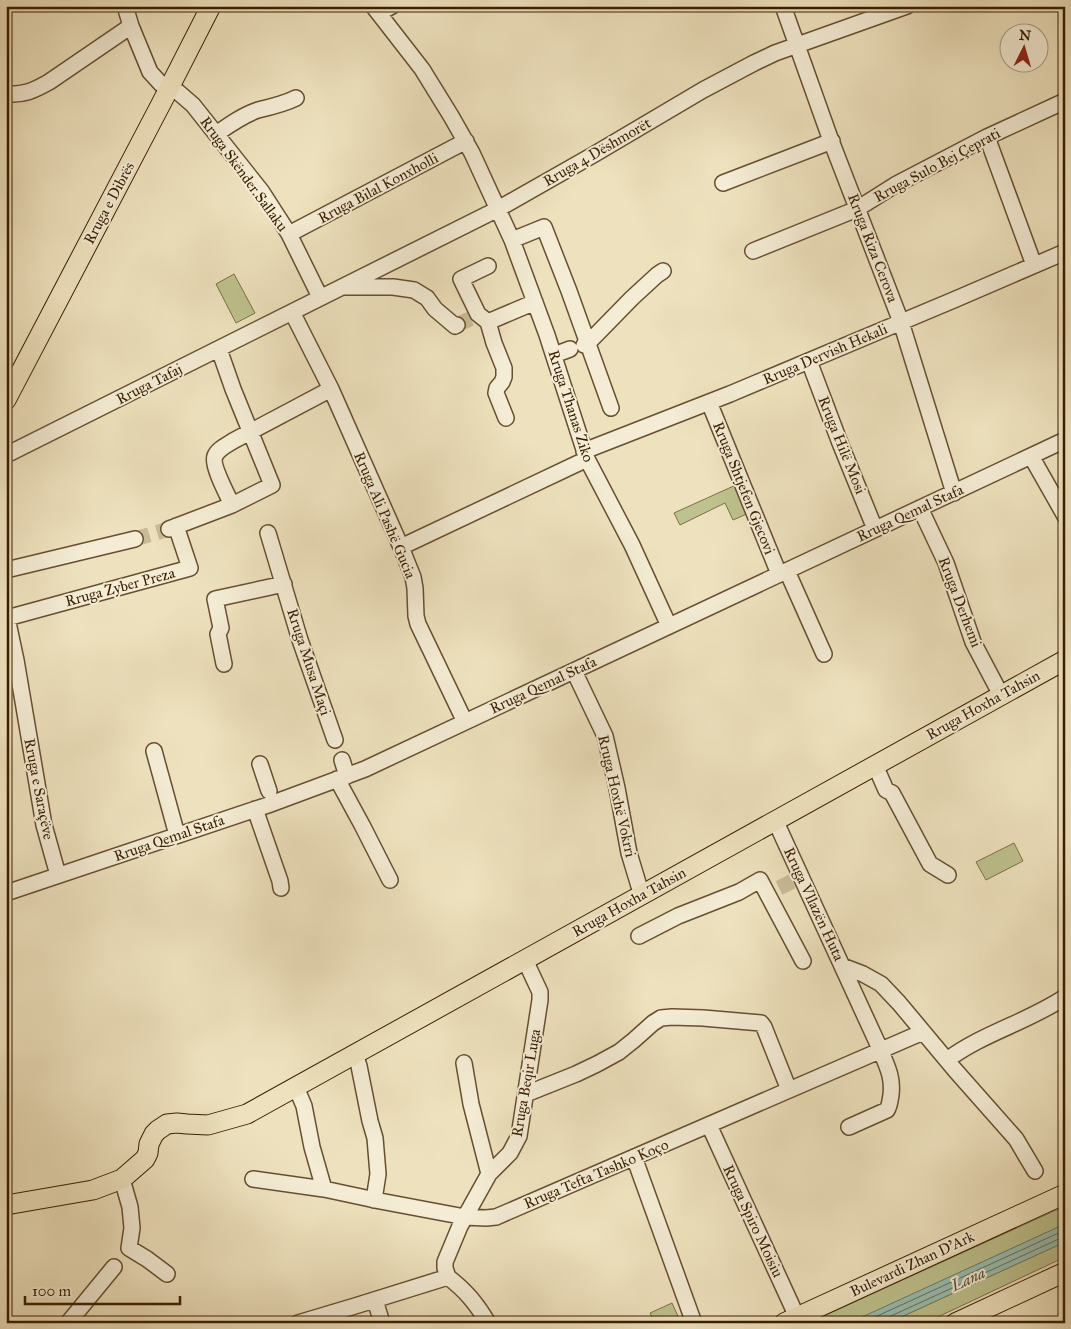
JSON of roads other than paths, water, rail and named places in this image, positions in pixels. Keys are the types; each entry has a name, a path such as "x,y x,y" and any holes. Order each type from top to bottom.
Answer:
{"main road":[{"name":"Rruga e Dibrës","path":"6,400 211,6"},
{"name":"Rruga Hoxha Tahsin","path":"122,1178 141,1163 148,1153 151,1138 158,1130 172,1123 208,1124 247,1114 1065,660"},
{"path":"6,1205 93,1190 122,1178"},
{"name":"Bulevardi Zhan D'Ark","path":"791,1320 1065,1194"},
{"path":"955,1323 1065,1272"}],"street":[{"name":"Rruga Skënder Sallaku","path":"125,6 150,72 161,84 178,92 190,101 262,192 289,234 320,297"},
{"name":"Rruga Riza Cerova","path":"783,6 857,209 901,322 954,493"},
{"name":"Rruga 4 Dëshmorët","path":"292,312 498,209 593,156 703,90 754,63 775,53 908,6"},
{"name":"Rruga Thanas Ziko","path":"381,9 441,98 466,141 498,209 512,240 548,335 585,455 632,545 669,626"},
{"path":"6,94 25,94 49,82 131,26"},
{"path":"216,134 248,114 283,104 296,98"},
{"name":"Rruga Sulo Bej Çeprati","path":"753,251 857,209 895,185 986,136 1065,101"},
{"path":"986,136 1034,265"},
{"name":"Rruga Bilal Konxholli","path":"289,234 466,141"},
{"path":"723,182 832,141"},
{"path":"512,240 544,227 581,346 611,408"},
{"name":"Rruga Dervish Hekali","path":"401,548 585,455 1064,253"},
{"path":"488,266 461,279 479,318 494,343 504,368 504,378 496,388 496,393 506,418"},
{"path":"554,356 581,346 663,271"},
{"path":"341,287 394,287 414,290 427,298 435,309 455,326 458,325"},
{"path":"479,318 535,302"},
{"name":"Rruga Tafaj","path":"6,455 292,312"},
{"name":"Rruga Ali Pashë Gucia","path":"292,312 331,389 401,548 414,582 418,624 464,722"},
{"path":"219,349 250,433 272,485 232,505 215,466 214,459 219,451 234,441 250,433 331,389"},
{"name":"Rruga Hilë Mosi","path":"809,361 875,529"},
{"name":"Rruga Shtjefen Gjecovi","path":"709,402 783,573 824,654"},
{"name":"Rruga Qemal Stafa","path":"6,893 255,809 271,797 342,778 365,769 1065,440"},
{"path":"1031,456 1065,516"},
{"name":"Rruga Zyber Preza","path":"7,616 190,568 172,528 232,505"},
{"name":"Rruga Derhemi","path":"920,508 946,563 974,644 1001,695"},
{"name":"Rruga Musa Maçi","path":"268,534 300,640 335,740"},
{"path":"6,570 135,539"},
{"path":"224,664 218,634 221,628 215,599 284,584"},
{"name":"Rruga e Saraçëve","path":"7,616 44,825 58,875"},
{"name":"Rruga Hoxhë Vokrri","path":"574,670 605,736 629,853 642,896"},
{"path":"154,751 177,835"},
{"path":"342,760 342,778 362,825 390,880"},
{"path":"260,764 271,797"},
{"path":"875,765 886,790 892,793 930,864 948,875"},
{"path":"255,809 281,888"},
{"name":"Rruga Vllazën Huta","path":"775,820 797,878 842,966 863,974 881,984 899,1003 968,1086 1016,1139 1035,1172"},
{"path":"639,936 678,916 738,892 760,880 773,891 802,961"},
{"name":"Rruga Beqir Luga","path":"448,1277 445,1262 465,1217 489,1174 510,1153 519,1136 540,1000 540,992 524,960"},
{"path":"842,966 881,1051 892,1084 890,1106 887,1110 849,1127"},
{"path":"947,1060 976,1042 1065,997"},
{"path":"526,1094 597,1064 619,1052 653,1023 661,1018 672,1017 761,1023 789,1090"},
{"name":"Rruga Tefta Tashko Koço","path":"253,1179 324,1190 465,1217 496,1217 923,1032"},
{"path":"355,1054 375,1138 378,1165 374,1200"},
{"path":"464,1063 471,1104 489,1174"},
{"path":"296,1087 304,1106 312,1147 324,1190"},
{"name":"Rruga Spiro Moisiu","path":"710,1125 791,1320"},
{"path":"634,1157 694,1323"},
{"path":"122,1178 130,1207 132,1228 129,1248 166,1274"},
{"path":"68,1323 114,1267"},
{"path":"298,1323 448,1277 472,1298 488,1323"},
{"path":"375,1300 382,1323"}],"water":[{"name":"Lana","path":"1065,1224 1065,1242 888,1323 849,1323"}],"tunnel":[{"path":"457,325 472,318"},
{"path":"135,539 169,529"},
{"path":"779,888 793,881"}]}
